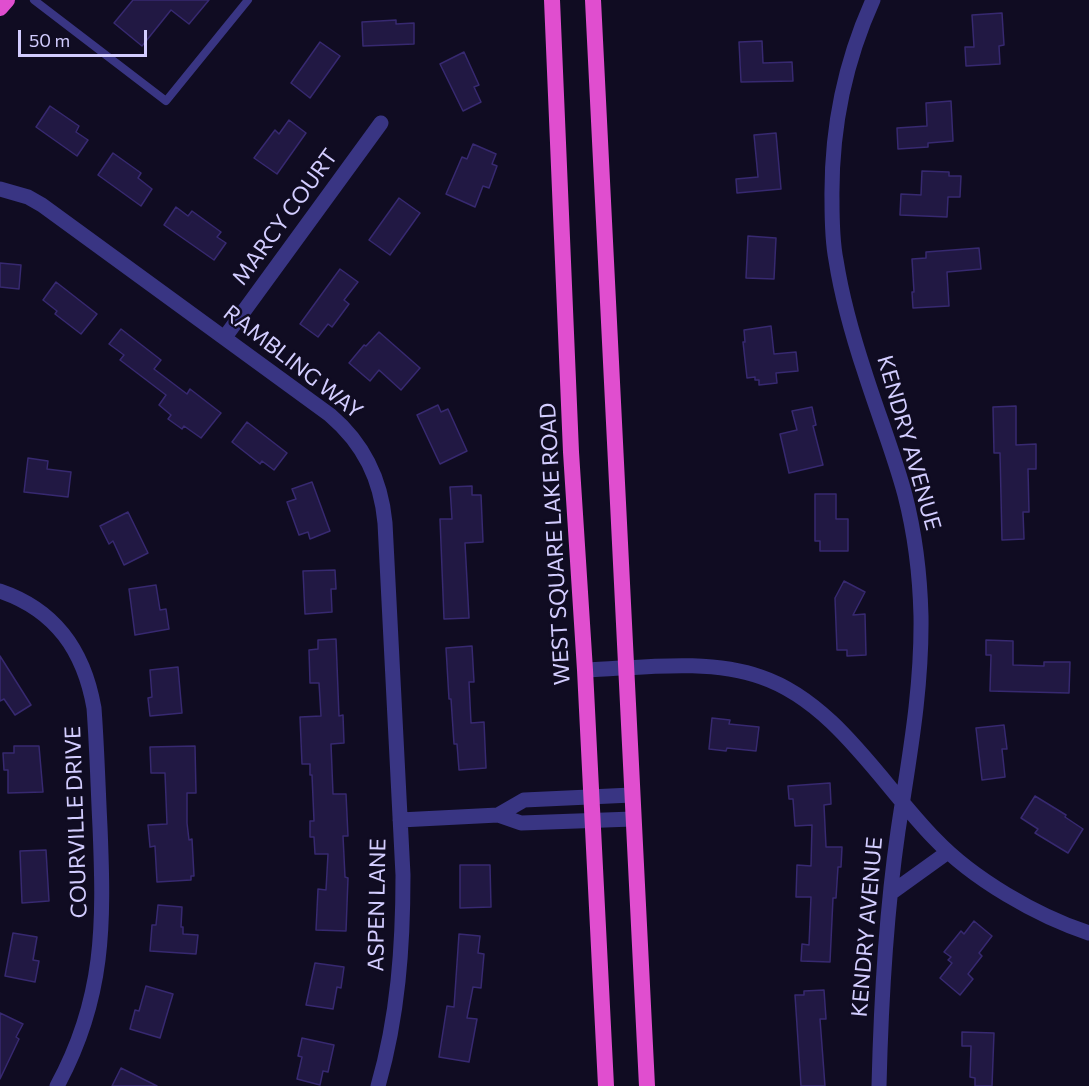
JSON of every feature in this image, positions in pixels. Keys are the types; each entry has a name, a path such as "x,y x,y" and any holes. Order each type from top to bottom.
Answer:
{"highway":[{"path":"0,8 8,0"},
{"name":"WEST SQUARE LAKE ROAD","path":"552,0 570,441 585,670 606,1086"},
{"path":"593,0 647,1086"}],"street":[{"name":"KENDRY AVENUE","path":"873,0 851,56 840,102 833,153 832,233 837,268 855,340 905,495 916,549 921,615 916,718 891,893 879,1086"},
{"name":"MARCY COURT","path":"225,338 381,123"},
{"name":"RAMBLING WAY","path":"0,189 28,197 42,205 343,426 364,452 378,484 385,523 400,820"},
{"name":"COURVILLE DRIVE","path":"0,591 33,607 60,629 80,659 88,677 94,708 103,904 101,940 94,987 83,1026 57,1086"},
{"path":"585,670 712,667 744,671 775,682 804,700 832,723 948,852 1004,892 1054,920 1089,933"},
{"name":"ASPEN LANE","path":"498,815 524,800 632,795"},
{"name":"ASPEN LANE","path":"378,1086 393,1022 400,969 403,921 400,820 498,815 521,823 633,819"},
{"path":"891,893 948,852"}],"lane":[{"path":"34,0 166,101 248,0"}],"building":[{"path":"133,0 209,0 189,24 171,10 142,46 114,23"},
{"path":"1002,13 1004,45 999,46 1000,64 966,66 965,47 974,47 972,15"},
{"path":"396,20 396,24 414,23 414,44 363,46 362,22"},
{"path":"762,41 763,63 792,62 793,81 741,82 739,42"},
{"path":"320,42 340,56 310,98 291,83"},
{"path":"464,52 479,85 474,87 481,102 463,111 440,64"},
{"path":"951,101 953,141 928,143 928,147 898,149 897,128 927,126 926,103"},
{"path":"50,106 79,126 76,132 88,140 77,156 36,127"},
{"path":"289,120 306,133 277,174 254,158 275,130 279,134"},
{"path":"776,133 781,189 737,193 736,179 758,177 754,135"},
{"path":"473,144 496,154 492,164 497,166 489,188 483,186 475,207 446,194 462,157 467,159"},
{"path":"113,153 141,173 138,178 152,189 141,206 98,175"},
{"path":"922,171 949,172 949,176 961,176 960,197 948,197 947,217 900,215 901,194 921,195"},
{"path":"399,198 420,213 390,255 369,240"},
{"path":"176,207 188,216 192,211 221,232 217,237 226,243 214,260 164,225"},
{"path":"748,236 776,238 774,279 746,278"},
{"path":"979,248 981,269 947,272 949,306 913,308 912,259 926,258 926,252"},
{"path":"0,263 21,265 19,289 0,287"},
{"path":"340,269 358,282 344,300 349,304 332,327 328,324 318,337 300,324"},
{"path":"56,282 97,314 81,334 55,314 57,311 43,300"},
{"path":"771,326 774,354 796,352 798,371 776,373 777,383 759,385 759,380 755,380 755,377 747,378 744,330"},
{"path":"121,329 161,360 154,369 187,394 190,389 221,413 201,438 184,426 182,429 168,419 171,415 159,405 166,395 120,360 124,355 109,344"},
{"path":"379,332 420,368 401,390 379,370 370,381 349,363"},
{"path":"438,405 441,412 448,409 467,451 440,464 417,415"},
{"path":"1016,406 1016,445 1036,444 1036,469 1028,469 1029,512 1023,512 1024,539 1002,540 1000,453 994,453 993,407"},
{"path":"812,407 816,425 813,426 823,465 789,473 780,434 797,430 792,411"},
{"path":"247,422 287,453 274,470 262,461 260,464 232,442"},
{"path":"28,458 48,461 47,469 71,472 68,497 24,492"},
{"path":"312,482 330,531 310,539 308,532 299,535 287,502 296,499 292,489"},
{"path":"472,486 472,495 481,495 483,542 465,543 469,618 444,619 440,519 452,519 450,487"},
{"path":"815,494 836,494 836,519 848,519 848,551 820,551 820,541 815,541"},
{"path":"128,512 148,553 124,565 113,541 109,544 100,526"},
{"path":"335,570 336,589 331,589 332,612 305,614 303,571"},
{"path":"844,581 865,592 853,615 865,614 866,655 847,656 847,650 837,650 835,598"},
{"path":"156,585 160,610 166,609 169,629 135,635 129,589"},
{"path":"336,639 339,716 343,715 344,743 331,744 333,794 346,794 348,836 343,836 345,877 348,878 346,931 316,930 318,889 326,890 328,854 315,854 314,837 310,837 310,821 314,821 312,775 310,775 310,764 302,764 300,717 321,716 319,683 310,683 309,650 318,649 318,640"},
{"path":"986,640 1013,641 1013,665 1044,666 1044,662 1070,662 1069,693 990,691 991,655 986,655"},
{"path":"472,646 474,682 469,682 471,723 484,722 486,768 459,770 457,744 454,744 451,699 449,699 446,648"},
{"path":"0,656 31,705 15,715 4,699 0,701"},
{"path":"178,667 182,713 150,716 148,698 152,697 150,670"},
{"path":"712,718 730,720 729,724 759,727 756,751 709,749"},
{"path":"1004,725 1007,749 1002,749 1005,777 982,780 976,728"},
{"path":"14,746 39,746 43,792 8,793 8,770 4,770 3,753 14,753"},
{"path":"195,746 196,793 187,793 187,823 189,840 192,839 194,876 191,876 191,880 157,882 155,846 150,847 148,825 167,824 165,773 151,773 150,747"},
{"path":"830,783 831,804 824,805 826,847 842,847 836,898 833,898 830,962 801,961 802,944 809,945 811,897 796,897 797,865 811,866 812,825 795,826 793,799 789,799 788,786"},
{"path":"1035,796 1066,815 1065,817 1083,829 1068,853 1035,833 1038,829 1021,818"},
{"path":"46,850 49,901 22,903 20,851"},
{"path":"460,865 490,865 491,907 460,908"},
{"path":"158,905 182,907 183,934 198,935 196,954 150,951 152,925 156,925"},
{"path":"974,921 992,936 979,953 982,956 968,974 973,979 960,995 940,978 952,963 948,960 951,957 944,952 961,931 964,934"},
{"path":"13,933 37,937 33,960 39,961 35,982 5,976"},
{"path":"459,934 480,936 478,953 484,954 481,988 473,987 467,1018 477,1019 469,1062 439,1057 447,1006 454,1007"},
{"path":"315,963 344,967 341,988 337,987 333,1009 306,1005"},
{"path":"146,986 173,994 160,1038 130,1029 135,1010 139,1011"},
{"path":"824,990 826,1019 820,1019 825,1086 801,1086 795,995 804,995 804,991"},
{"path":"0,1013 23,1024 16,1037 19,1039 0,1079"},
{"path":"962,1032 994,1033 992,1086 975,1086 975,1078 970,1077 971,1046 962,1046"},
{"path":"302,1038 334,1045 328,1072 323,1071 320,1085 297,1079 302,1057 298,1056"},
{"path":"121,1068 157,1086 112,1086"}]}
